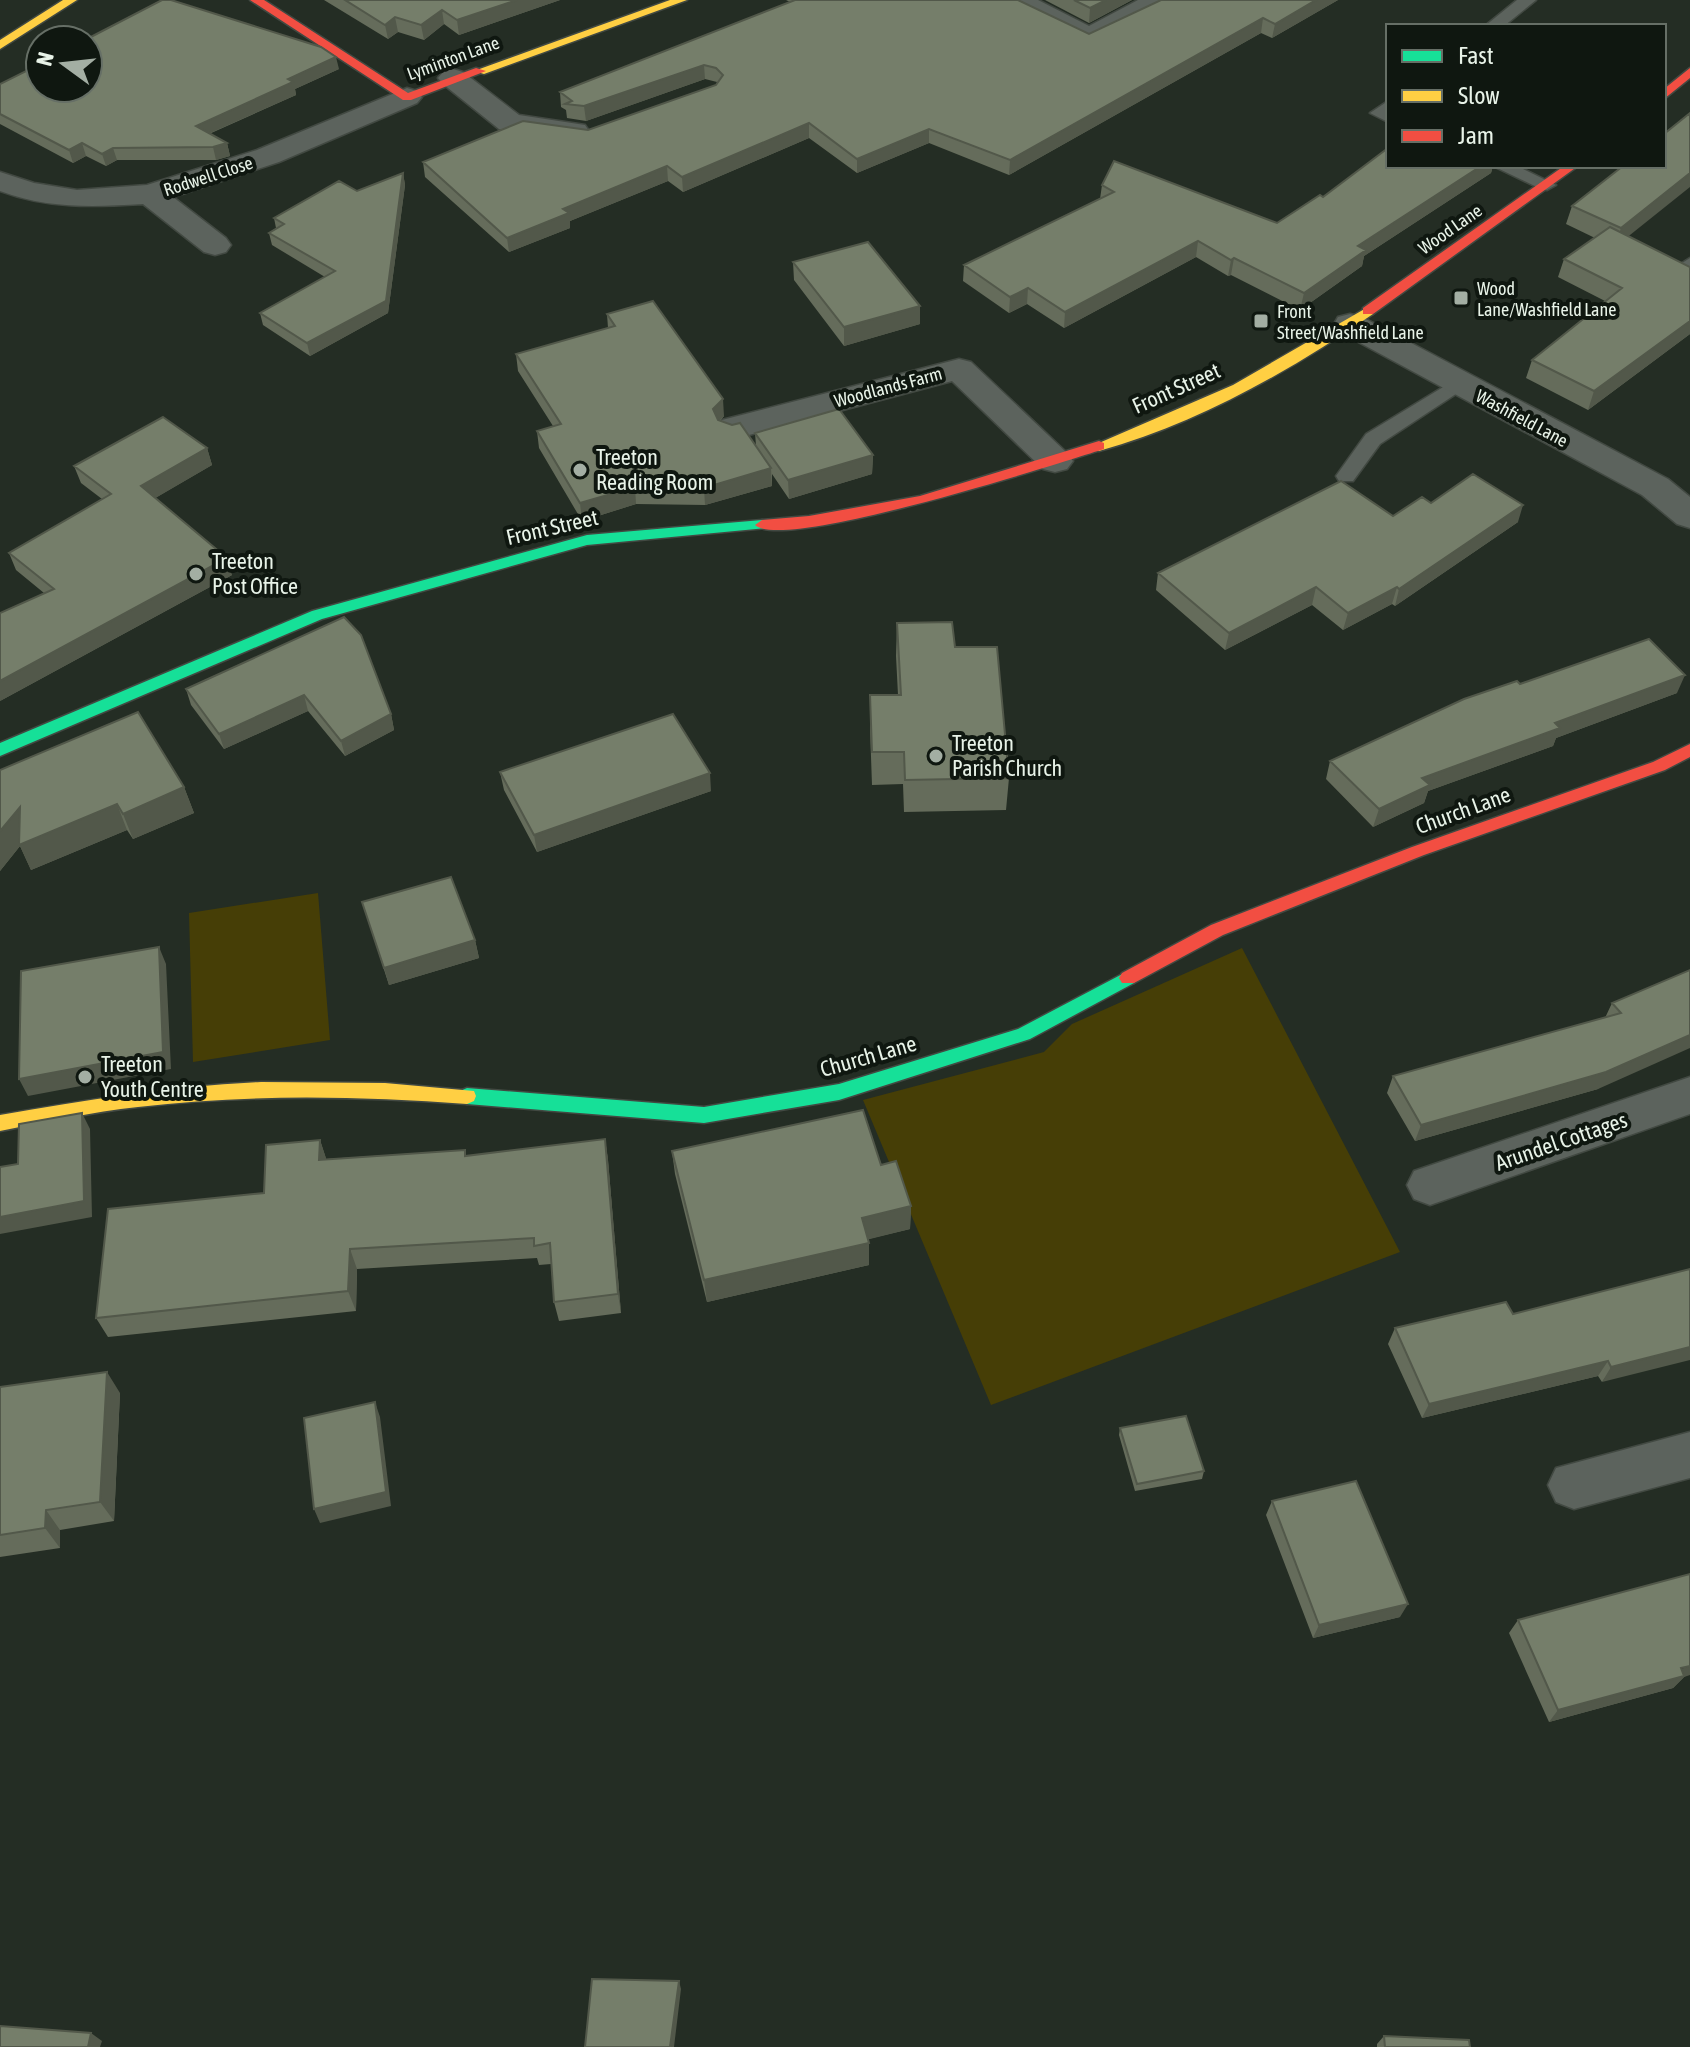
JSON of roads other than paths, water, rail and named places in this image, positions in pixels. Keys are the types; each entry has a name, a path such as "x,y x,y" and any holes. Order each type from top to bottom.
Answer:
{"street":[{"path":"0,45 71,0"},
{"name":"Lyminton Lane","path":"256,0 407,97 453,78 681,0"},
{"path":"1017,0 1089,37 1159,0"},
{"path":"1666,93 1690,72"},
{"path":"453,78 510,123 588,133 602,128"},
{"name":"Rodwell Close","path":"0,181 28,191 77,199 150,194 268,156 407,97"},
{"name":"Wood Lane","path":"1350,324 1569,168"},
{"path":"150,194 215,245"},
{"name":"Washfield Lane","path":"1350,324 1655,487 1690,516"},
{"name":"Front Street","path":"0,750 317,615 587,540 809,521 922,500 1055,461 1177,416 1261,375 1350,324"},
{"name":"Woodlands Farm","path":"734,428 959,369 1055,461"},
{"path":"1655,487 1690,482"},
{"name":"Church Lane","path":"0,1123 138,1099 280,1089 392,1090 704,1115 839,1092 1024,1034 1217,930 1418,851 1659,766 1690,750"},
{"name":"Arundel Cottages","path":"1430,1185 1690,1095"},
{"path":"1574,1485 1690,1455"}],"lane":[{"path":"1496,24 1528,0"},
{"path":"1507,168 1547,185"},
{"path":"1346,476 1373,439 1458,384"}],"place":[{"name":"Wood Lane/Washfield Lane","path":"1461,298"},
{"name":"Front Street/Washfield Lane","path":"1261,321"},
{"name":"Treeton Reading Room","path":"580,470"},
{"name":"Treeton Post Office","path":"196,574"},
{"name":"Treeton Parish Church","path":"936,756"},
{"name":"Treeton Youth Centre","path":"85,1077"}]}
